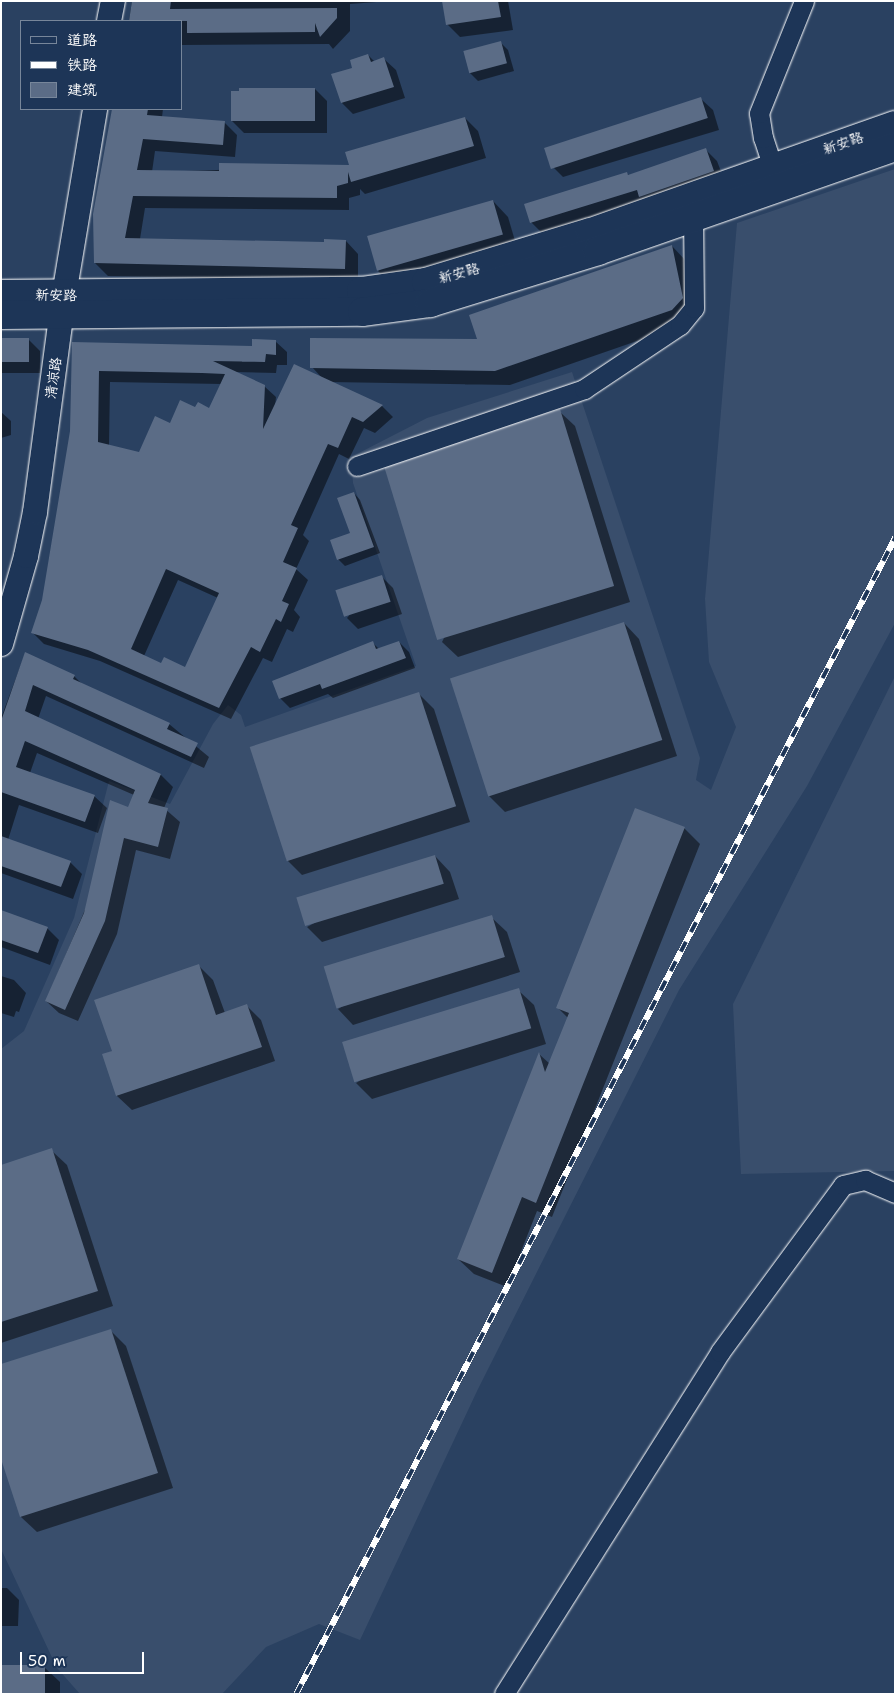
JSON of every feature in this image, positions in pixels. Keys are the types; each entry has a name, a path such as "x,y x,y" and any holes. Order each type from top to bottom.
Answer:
{"main road":[{"name":"新安路","path":"1,315 62,305 361,291 418,284 463,273 574,237 895,125"},
{"name":"新安路","path":"1,294 62,305 362,312 396,309 488,287 895,147"}],"street":[{"path":"109,20 113,1"},
{"path":"773,168 762,138 759,113 804,1"},
{"name":"清凉路","path":"1,644 26,556 35,512 62,305 95,110"},
{"path":"357,466 584,389 680,325 694,308 693,218"},
{"path":"504,1694 720,1352 843,1185 865,1180 895,1194"}],"shaded area":[{"path":"895,169 895,623 807,786 679,990 478,1389 360,1640 319,1624 266,1647 222,1694 80,1694 57,1668 1,1549 1,1049 24,1031 74,918 109,781 170,804 213,724 228,705 241,715 245,727 416,666 353,483 351,457 427,418 572,372 700,758 696,780 711,790 736,727 709,662 705,599 737,223"},
{"path":"895,676 895,1171 741,1174 733,1004"}],"building":[{"path":"132,1 171,1 170,9 337,8 337,18 320,37 315,23 315,32 187,33 187,21 129,20"},
{"path":"442,1 498,1 501,17 446,25"},
{"path":"501,41 507,63 469,73 463,51"},
{"path":"368,54 371,62 384,57 394,87 341,103 331,74 352,68 350,60"},
{"path":"239,88 315,88 315,121 231,121 231,91 239,91"},
{"path":"701,97 708,118 551,169 544,148"},
{"path":"112,110 148,110 147,115 225,121 223,145 143,139 137,170 219,171 219,163 349,165 345,152 465,117 474,146 351,182 348,172 348,183 337,186 337,198 133,196 125,238 324,242 324,239 346,240 345,269 94,263 93,214"},
{"path":"706,148 714,171 639,197 637,190 530,223 524,204 627,172 628,175"},
{"path":"493,200 503,235 377,271 367,236"},
{"path":"672,245 683,298 672,310 495,371 310,368 310,338 477,339 469,315"},
{"path":"1,338 29,338 29,362 1,362"},
{"path":"252,339 276,340 276,355 266,354 265,362 213,361 265,385 263,429 294,364 383,405 363,422 352,417 338,448 328,444 291,525 298,528 283,562 297,568 282,601 289,604 281,622 276,619 260,652 251,647 219,708 88,650 31,633 42,600 70,431 72,342 252,346","holes":["99,371 202,373 225,374 209,408 198,402 195,407 180,400 170,423 155,416 139,452 98,442","166,569 219,593 185,667 164,657 161,663 131,649"]},
{"path":"560,409 614,586 437,640 383,463"},
{"path":"354,492 374,547 337,560 330,540 350,533 337,498"},
{"path":"382,575 391,602 344,617 335,590"},
{"path":"624,622 662,740 488,796 450,679"},
{"path":"373,641 376,649 399,641 406,658 322,689 320,684 279,699 272,681"},
{"path":"25,652 75,675 73,679 170,723 167,729 198,743 191,757 33,685 25,711 161,774 148,803 168,808 158,847 124,838 105,921 65,1010 45,1001 84,913 110,800 128,807 135,790 25,741 16,767 95,795 85,822 1,792 1,721"},
{"path":"419,692 456,806 287,861 250,747"},
{"path":"635,808 685,827 536,1203 522,1197 492,1273 457,1259 539,1052 545,1072 569,1013 556,1008"},
{"path":"1,836 71,861 61,887 1,866"},
{"path":"435,855 444,884 305,926 296,897"},
{"path":"1,910 48,927 38,953 1,940"},
{"path":"492,915 505,957 337,1009 324,966"},
{"path":"199,964 216,1015 247,1004 262,1047 116,1096 102,1054 112,1051 94,1000"},
{"path":"519,988 531,1028 354,1082 342,1042"},
{"path":"52,1148 98,1291 1,1322 1,1165"},
{"path":"111,1329 158,1473 20,1517 1,1459 1,1364"},
{"path":"1,1665 45,1665 45,1694 1,1694"}],"railway":[{"path":"296,1694 895,538"}]}
